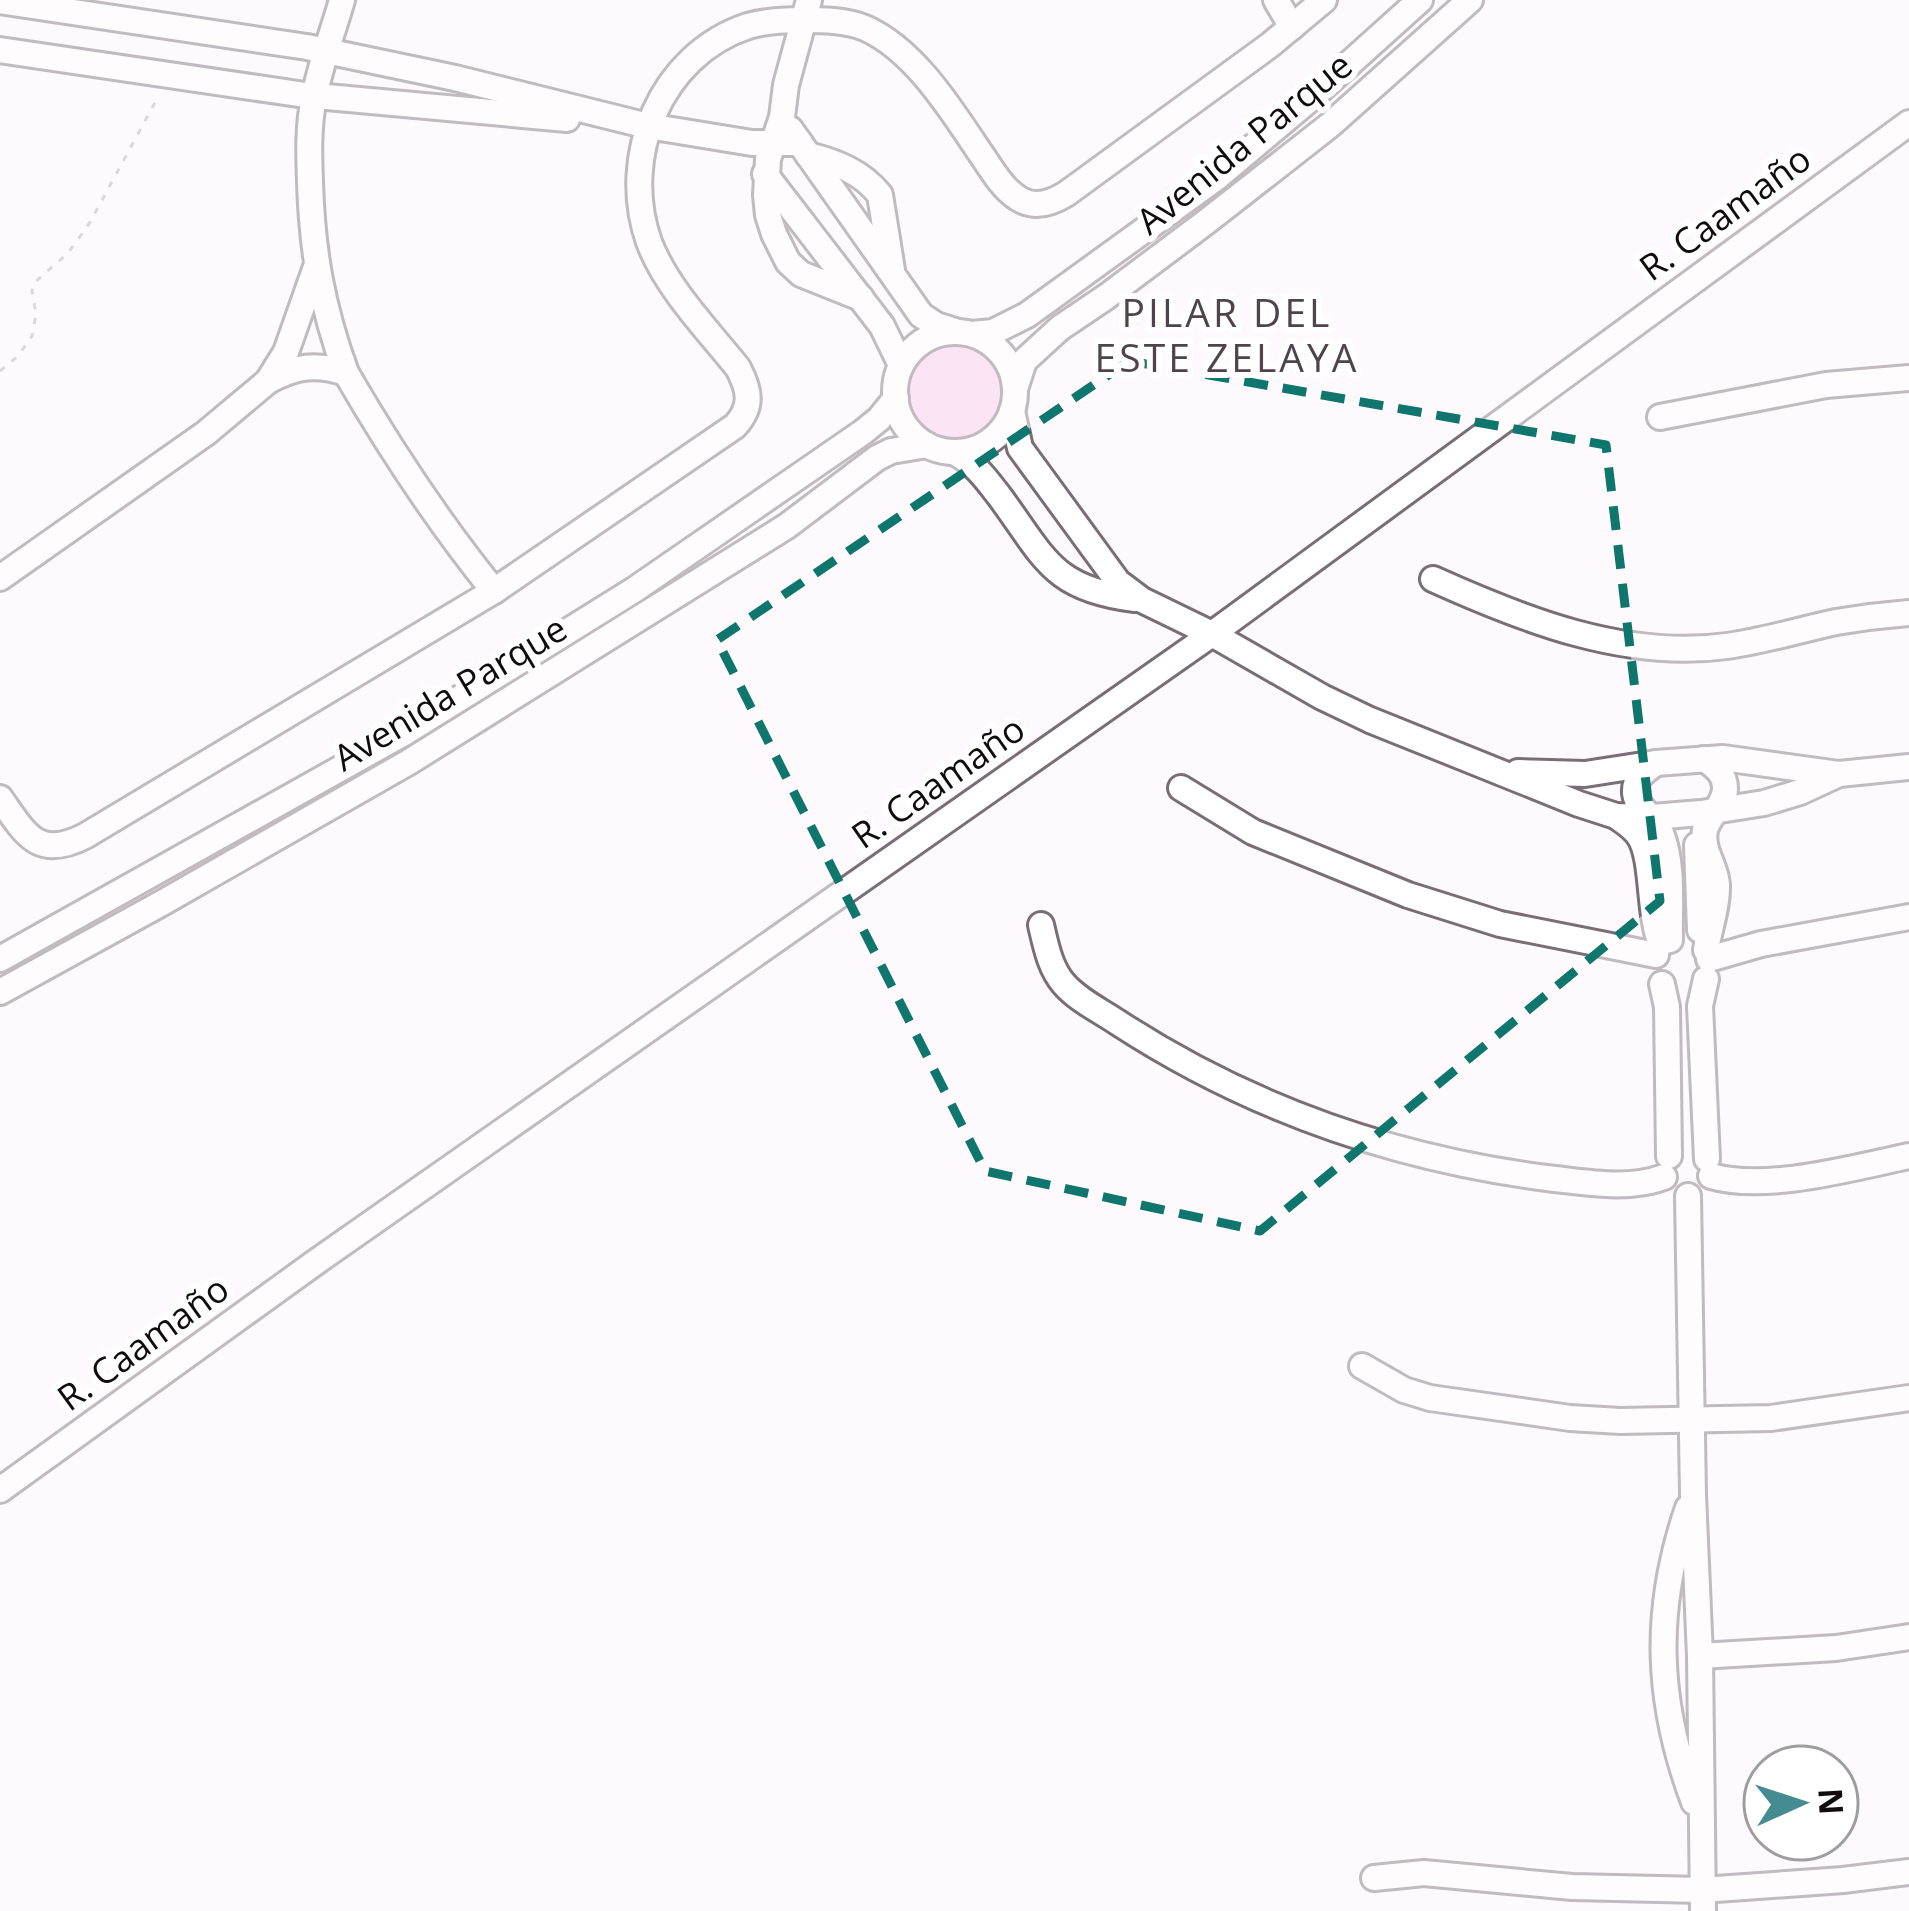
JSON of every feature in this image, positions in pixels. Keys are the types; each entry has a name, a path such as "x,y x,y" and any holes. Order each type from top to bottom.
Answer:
{"street":[{"path":"342,0 310,122 316,267 322,301 346,373 376,425 494,592"},
{"path":"1276,0 1292,26"},
{"path":"0,798 37,843 55,847 74,842 494,592 735,426 748,408 746,384 661,269 640,202 639,171 648,126 675,77 711,44 806,7 868,29 918,69 1002,184 1032,204 1066,194 1324,0"},
{"name":"Avenida Parque","path":"964,333 993,332 1027,315 1216,178 1420,0"},
{"name":"Avenida Parque","path":"1013,400 1024,361 1048,337 1330,125 1470,0"},
{"path":"0,1 327,51 648,126"},
{"path":"806,7 782,117 771,144 766,174 768,215 788,262 801,274 861,298"},
{"path":"0,50 314,96 648,126 804,149 844,166 880,195 893,277"},
{"path":"782,117 920,315 989,342 1002,355 1011,371 1020,448 1118,582 1142,600 1370,720 1616,816 1631,827 1646,849 1650,906 1662,947"},
{"name":"R. Caamaño","path":"0,1490 316,1262 1212,634 1909,123"},
{"path":"766,174 882,326 901,365"},
{"path":"836,264 868,240"},
{"path":"268,381 292,336 316,267"},
{"path":"882,326 911,304"},
{"path":"964,333 924,340 901,365 896,398 901,417 927,445 954,452 984,475 1042,556 1065,578 1096,592 1142,600"},
{"path":"0,578 195,442 268,381 306,366 346,373"},
{"path":"1660,417 1826,385 1909,378"},
{"name":"Avenida Parque","path":"0,959 404,733 634,590 863,432 896,398"},
{"path":"954,452 973,450 990,441 1003,428 1013,400"},
{"name":"Avenida Parque","path":"0,992 410,761 788,526 878,458 927,445"},
{"path":"1023,529 1045,529 1056,523 1062,507"},
{"path":"1433,579 1537,622 1651,648 1726,646 1835,622 1909,613"},
{"path":"1499,772 1585,774 1656,763 1740,758 1839,774 1909,767"},
{"path":"1656,763 1640,776 1635,789 1640,807 1662,834 1666,857 1662,947 1655,970 1667,1007 1666,1167 1672,1191 1688,1196 1703,1190 1709,1168 1704,1141 1700,1006 1705,958 1697,831 1724,796 1724,778 1704,759"},
{"path":"1616,816 1652,818 1763,803 1839,774"},
{"path":"1181,788 1253,832 1408,896 1500,924 1662,947 1686,937 1705,958"},
{"path":"1662,984 1677,992 1701,986 1718,886 1705,850 1708,813"},
{"path":"1666,857 1697,856"},
{"path":"1705,958 1909,917"},
{"path":"1041,925 1059,978 1076,995 1166,1054 1249,1096 1350,1135 1432,1158 1589,1183 1633,1184 1666,1167 1675,1152 1689,1148 1729,1181 1750,1182 1909,1156"},
{"path":"1688,1196 1703,1900"},
{"path":"1363,1366 1404,1390 1430,1398 1620,1421 1771,1418 1909,1398"},
{"path":"1693,1495 1673,1552 1665,1600 1664,1661 1682,1770 1701,1820"},
{"path":"1665,1600 1697,1599"},
{"path":"1700,1655 1837,1648 1909,1637"},
{"path":"1670,1713 1700,1711"},
{"path":"1374,1878 1424,1874 1703,1900 1909,1872"}],"path":[{"path":"0,371 32,336 34,284 68,253 88,224 170,75"}],"highlighted area":[{"path":"1129,361 1606,445 1660,901 1260,1231 985,1171 717,640"}],"shaded area":[{"path":"955,339 974,343 990,354 1001,370 1005,389 1001,408 990,424 974,435 955,439 936,435 920,424 909,408 905,389 909,370 920,354 936,343"}],"district":[{"name":"PILAR DEL ESTE ZELAYA","path":"1227,336"}]}
